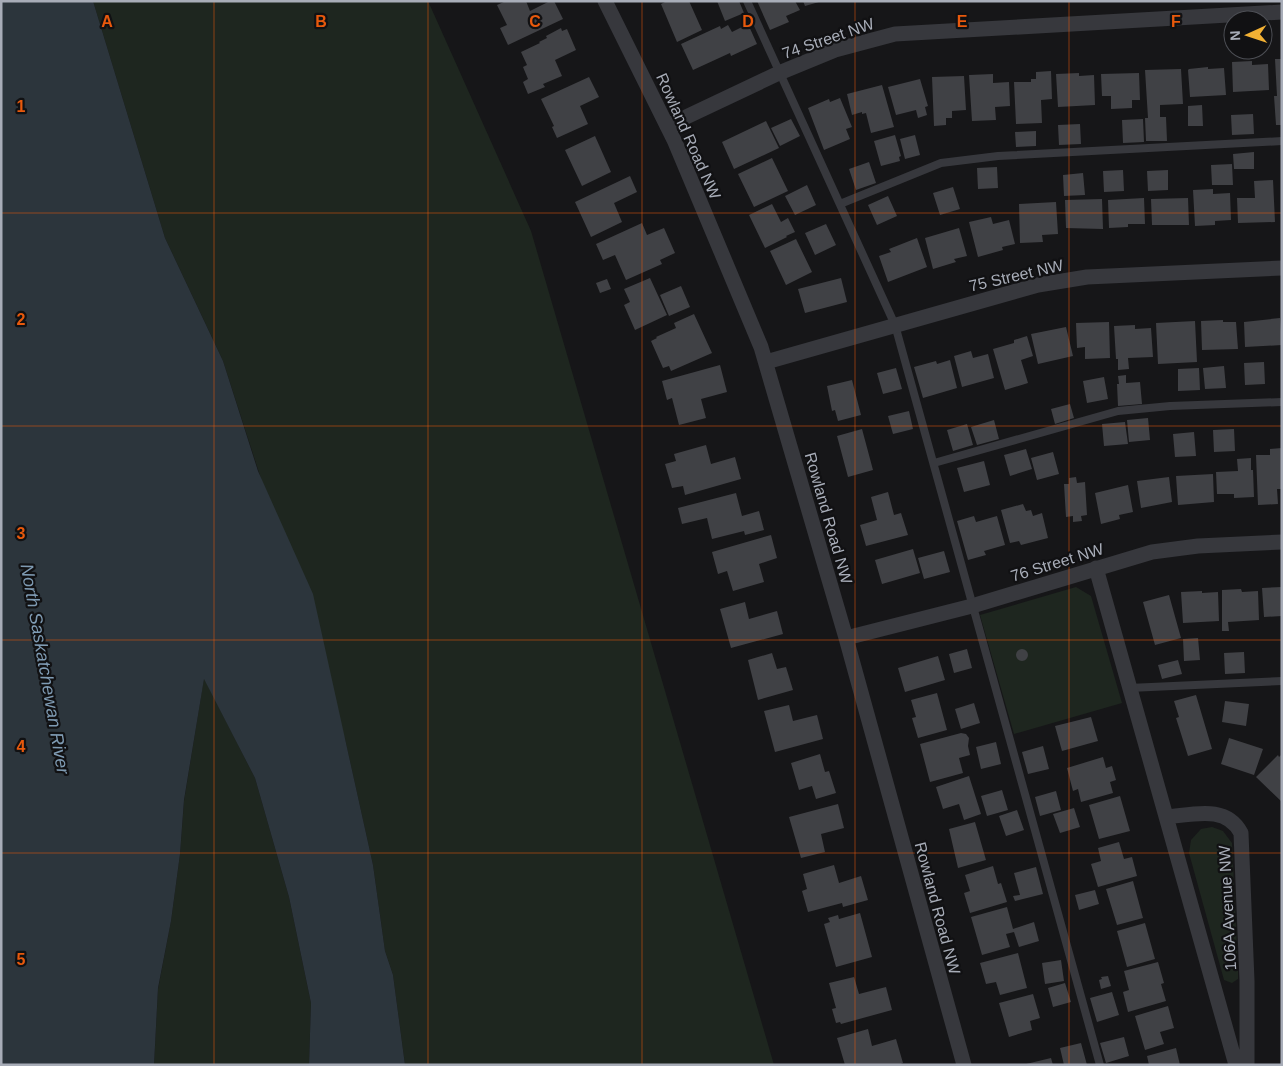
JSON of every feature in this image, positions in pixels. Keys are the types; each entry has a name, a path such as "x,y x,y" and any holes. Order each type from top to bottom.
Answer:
{"street":[{"name":"Rowland Road NW","path":"605,1 667,126 761,347 846,638 964,1065"},
{"name":"74 Street NW","path":"667,126 779,73 835,50 895,34 1282,12"},
{"name":"75 Street NW","path":"766,362 1038,286 1087,277 1282,268"},
{"name":"76 Street NW","path":"846,638 972,606 1152,552 1198,546 1282,542"},
{"name":"106A Avenue NW","path":"1096,568 1236,1065"},
{"name":"106A Avenue NW","path":"1166,817 1217,814 1232,820 1241,833 1247,981 1247,1065"}],"lane":[{"path":"747,1 895,325 1100,1065"},
{"path":"840,204 941,163 998,156 1282,141"},
{"path":"934,464 1118,411 1170,406 1282,402"},
{"path":"1130,688 1282,681"}],"shaded area":[{"path":"93,1 428,1 531,231 774,1065 405,1065 393,975 385,951 373,865 345,739 223,361 165,238"},
{"path":"1076,587 1091,596 1122,703 1014,734 980,615"},
{"path":"204,678 255,778 289,897 311,1003 309,1065 154,1065 158,989 171,921 180,854 184,801"},
{"path":"1212,827 1223,831 1232,843 1238,979 1232,983 1224,980 1189,853 1191,840 1201,829"}],"water":[{"name":"North Saskatchewan River","path":"1,1 93,1 165,238 223,361 258,471 313,594 373,865 385,951 393,975 405,1065 309,1065 311,1003 289,897 255,778 204,679 184,800 180,854 171,921 158,988 154,1065 1,1065"}],"building":[{"path":"506,1 526,1 530,11 550,1 554,1 563,19 508,45 500,28 507,25 497,5"},
{"path":"667,1 689,1 702,30 677,42 661,4"},
{"path":"717,1 739,1 744,13 725,21"},
{"path":"757,1 795,1 800,10 786,16 789,22 770,30"},
{"path":"803,1 819,1 819,2 805,6"},
{"path":"748,24 757,44 731,56 730,53 693,70 681,44 720,26 721,29 728,25 732,32"},
{"path":"561,28 562,31 567,29 576,50 555,60 562,76 543,84 545,87 528,94 523,82 528,79 523,67 527,65 521,52 540,43 547,38 546,36"},
{"path":"1275,59 1282,59 1282,125 1276,125 1274,96 1277,96"},
{"path":"1252,61 1252,65 1268,64 1269,90 1233,92 1232,62"},
{"path":"1208,67 1208,69 1224,68 1226,95 1190,97 1188,70"},
{"path":"1181,69 1183,104 1160,105 1160,117 1166,117 1167,141 1146,141 1145,118 1148,118 1145,70"},
{"path":"1051,71 1052,99 1041,100 1042,123 1016,124 1014,82 1031,82 1031,79 1036,79 1036,72"},
{"path":"1079,73 1079,76 1094,75 1095,105 1058,107 1056,74"},
{"path":"1139,73 1140,100 1132,100 1132,108 1111,109 1111,96 1102,96 1101,74"},
{"path":"993,74 993,83 1009,82 1010,106 995,107 996,120 972,121 969,75"},
{"path":"964,76 966,110 952,111 952,118 946,118 946,125 934,126 932,77"},
{"path":"589,77 599,97 580,106 588,124 557,138 552,127 554,126 541,99"},
{"path":"920,79 928,106 925,107 927,115 918,118 916,110 896,115 888,87"},
{"path":"882,85 894,127 871,133 866,113 862,114 862,112 852,115 847,94"},
{"path":"840,98 852,127 846,129 850,139 824,150 808,108 829,99 830,102"},
{"path":"1202,105 1203,126 1188,126 1188,106"},
{"path":"1253,114 1254,134 1232,135 1231,115"},
{"path":"791,119 800,136 780,146 771,128"},
{"path":"1143,119 1144,142 1123,143 1122,120"},
{"path":"766,121 779,148 734,169 722,142"},
{"path":"1080,124 1081,144 1059,145 1058,125"},
{"path":"1036,131 1036,146 1016,147 1015,132"},
{"path":"895,135 901,156 899,157 900,161 881,166 874,141"},
{"path":"915,135 920,155 905,159 900,139"},
{"path":"595,136 611,172 582,186 565,150"},
{"path":"1254,152 1254,169 1234,169 1233,154"},
{"path":"772,158 788,191 754,207 738,174"},
{"path":"869,162 876,183 856,190 849,169"},
{"path":"1232,164 1233,185 1212,185 1211,165"},
{"path":"997,167 998,188 978,189 977,168"},
{"path":"1123,170 1124,191 1104,192 1103,171"},
{"path":"1168,170 1168,190 1148,191 1147,171"},
{"path":"1083,173 1085,195 1064,196 1063,175"},
{"path":"630,176 637,192 614,203 622,222 591,237 575,202"},
{"path":"1273,180 1275,222 1238,223 1237,198 1255,198 1254,181"},
{"path":"807,185 816,205 795,215 785,196"},
{"path":"953,187 960,209 940,215 933,193"},
{"path":"1213,189 1213,194 1230,193 1231,220 1215,221 1215,225 1195,226 1193,190"},
{"path":"888,196 897,216 877,225 868,205"},
{"path":"1144,198 1145,224 1128,224 1128,227 1109,228 1108,200"},
{"path":"1188,198 1189,225 1152,225 1151,199"},
{"path":"1102,199 1103,229 1066,228 1065,200"},
{"path":"1056,202 1058,234 1042,235 1043,242 1020,243 1019,204"},
{"path":"772,204 781,222 788,218 795,232 765,248 749,215"},
{"path":"991,217 993,224 1009,220 1015,244 1002,247 1003,250 978,257 969,222"},
{"path":"642,223 647,235 664,228 675,253 660,260 662,264 626,280 615,255 603,260 596,244"},
{"path":"826,224 836,245 815,255 805,233"},
{"path":"959,228 967,256 954,259 956,262 933,269 925,238"},
{"path":"917,238 927,267 888,282 879,256 891,252 889,249"},
{"path":"796,239 812,272 786,285 770,251"},
{"path":"650,278 667,315 635,330 624,305 630,302 624,289"},
{"path":"841,278 847,302 805,313 798,289"},
{"path":"607,279 611,289 600,293 596,283"},
{"path":"681,286 690,307 669,316 660,295"},
{"path":"694,314 712,353 671,371 669,366 663,368 651,341 676,328 674,323"},
{"path":"1280,318 1282,345 1245,347 1244,322"},
{"path":"1223,320 1223,322 1236,322 1238,349 1202,350 1201,321"},
{"path":"1195,321 1197,362 1158,364 1156,323"},
{"path":"1109,322 1110,358 1085,359 1085,347 1077,348 1076,323"},
{"path":"1135,325 1135,329 1151,328 1153,357 1128,358 1129,369 1118,370 1114,326"},
{"path":"1066,327 1073,356 1038,364 1031,334"},
{"path":"1027,336 1033,356 1021,360 1028,383 1005,390 993,349 1014,343 1014,340"},
{"path":"971,351 973,358 988,354 994,378 962,387 954,356"},
{"path":"950,360 957,388 923,398 914,367 936,361 937,364"},
{"path":"1264,362 1265,384 1245,385 1244,363"},
{"path":"720,365 727,392 701,399 706,418 679,425 672,398 667,400 662,381"},
{"path":"1224,366 1226,388 1205,389 1203,368"},
{"path":"896,368 902,389 883,394 877,373"},
{"path":"1199,368 1200,390 1178,391 1178,369"},
{"path":"1126,375 1126,383 1140,382 1142,404 1118,406 1118,376"},
{"path":"1104,377 1108,399 1087,403 1083,381"},
{"path":"852,380 861,415 838,421 835,410 832,411 827,386"},
{"path":"1070,404 1074,418 1055,424 1051,409"},
{"path":"909,411 913,429 893,434 888,416"},
{"path":"1148,418 1150,440 1129,442 1127,420"},
{"path":"994,420 999,439 977,445 971,427"},
{"path":"1125,422 1128,444 1104,446 1102,424"},
{"path":"967,424 973,445 953,451 947,430"},
{"path":"862,429 873,470 848,477 837,436"},
{"path":"1234,429 1235,451 1214,452 1213,430"},
{"path":"1194,432 1196,456 1175,457 1173,434"},
{"path":"706,445 711,464 735,457 741,479 685,495 683,486 672,488 665,464 676,461 674,454"},
{"path":"1282,448 1282,489 1277,489 1278,504 1258,505 1256,455 1270,455 1270,449"},
{"path":"1026,449 1032,469 1010,476 1004,455"},
{"path":"1053,452 1059,474 1037,480 1031,458"},
{"path":"1251,458 1254,497 1234,498 1234,494 1217,494 1216,472 1238,471 1237,459"},
{"path":"984,461 990,485 964,492 957,468"},
{"path":"1213,474 1214,502 1178,505 1176,476"},
{"path":"1076,477 1077,483 1085,482 1087,515 1081,516 1082,521 1073,522 1073,516 1066,517 1064,484 1069,484 1069,478"},
{"path":"1169,477 1172,502 1141,508 1137,481"},
{"path":"1128,485 1133,512 1119,515 1120,519 1101,524 1095,493"},
{"path":"888,492 894,515 901,513 908,535 866,546 860,525 877,520 871,497"},
{"path":"736,493 742,516 759,511 764,530 745,535 744,531 712,539 707,518 682,524 678,508"},
{"path":"1023,504 1026,511 1031,510 1033,516 1042,513 1048,538 1021,545 1019,541 1010,543 1001,510"},
{"path":"974,516 976,522 997,516 1005,545 984,551 986,555 968,560 957,521"},
{"path":"771,535 777,558 759,564 764,582 733,591 727,571 718,574 712,552"},
{"path":"913,549 920,573 882,584 875,560"},
{"path":"944,551 950,572 924,579 918,558"},
{"path":"1282,587 1282,616 1264,617 1262,588"},
{"path":"1241,589 1242,592 1258,591 1259,620 1228,622 1229,631 1222,631 1222,590"},
{"path":"1202,591 1202,593 1218,592 1219,621 1183,623 1181,592"},
{"path":"1169,595 1181,638 1155,645 1143,602"},
{"path":"745,602 749,619 777,611 783,634 731,648 720,609"},
{"path":"1198,638 1200,660 1184,661 1183,639"},
{"path":"967,649 972,668 954,673 949,654"},
{"path":"1020,649 1024,649 1028,655 1024,661 1020,661 1016,657 1016,653"},
{"path":"1244,652 1245,673 1225,674 1224,653"},
{"path":"772,653 777,669 786,667 793,690 758,700 748,660"},
{"path":"938,656 945,680 905,692 898,668"},
{"path":"1178,660 1182,674 1162,679 1158,665"},
{"path":"937,693 947,730 918,738 912,718 916,717 911,700"},
{"path":"1196,695 1212,749 1188,756 1176,718 1179,717 1174,701"},
{"path":"1225,701 1249,704 1246,726 1222,722"},
{"path":"974,703 980,723 961,729 955,709"},
{"path":"789,705 793,721 817,715 823,739 775,752 764,711"},
{"path":"1091,717 1098,741 1062,751 1055,726"},
{"path":"961,733 966,734 969,738 970,755 959,758 963,773 930,782 920,744"},
{"path":"1229,738 1263,749 1254,775 1221,764"},
{"path":"996,742 1001,764 981,769 976,747"},
{"path":"1043,746 1049,769 1028,774 1022,752"},
{"path":"820,754 825,772 829,771 836,793 816,799 812,786 799,790 791,763"},
{"path":"1282,754 1282,802 1256,777 1278,755 1279,757"},
{"path":"1103,757 1106,768 1112,766 1116,780 1110,782 1113,793 1081,802 1078,789 1073,791 1067,768"},
{"path":"969,776 981,814 964,820 959,804 943,809 936,787"},
{"path":"1002,790 1008,810 987,816 981,796"},
{"path":"1056,791 1061,810 1040,816 1035,797"},
{"path":"1120,796 1130,831 1099,839 1089,805"},
{"path":"838,804 844,828 821,834 825,852 801,858 789,817"},
{"path":"1074,808 1080,827 1060,833 1053,814"},
{"path":"1017,810 1024,830 1006,836 999,816"},
{"path":"975,822 986,860 958,868 949,829"},
{"path":"1119,842 1124,859 1132,857 1137,876 1098,887 1091,864 1101,861 1098,848"},
{"path":"834,865 839,883 861,876 868,900 843,907 842,903 808,912 802,891 807,889 803,874"},
{"path":"993,866 998,884 1001,883 1007,902 970,913 964,893 970,891 965,875"},
{"path":"1036,867 1043,894 1015,901 1013,896 1020,895 1014,873"},
{"path":"1133,881 1143,918 1117,925 1106,889"},
{"path":"1095,890 1099,904 1079,910 1075,895"},
{"path":"1007,907 1013,929 1034,922 1039,941 1019,947 1014,932 1006,934 1010,947 982,955 971,917"},
{"path":"860,913 872,957 836,967 824,924 830,922 828,918 838,915 839,919"},
{"path":"1145,923 1155,959 1127,967 1117,931"},
{"path":"1018,953 1027,988 1000,995 996,982 986,984 980,963"},
{"path":"1061,960 1064,981 1045,984 1042,963"},
{"path":"1158,962 1164,983 1161,984 1166,1001 1128,1012 1123,992 1129,990 1124,971"},
{"path":"1108,976 1111,986 1101,989 1099,980 1102,979 1101,977"},
{"path":"854,977 859,994 886,987 892,1010 841,1024 840,1022 836,1023 832,1009 836,1008 829,983"},
{"path":"1065,983 1071,1002 1053,1007 1048,988"},
{"path":"1112,992 1119,1015 1097,1022 1090,998"},
{"path":"1033,994 1040,1018 1030,1021 1032,1030 1009,1037 999,1003"},
{"path":"1168,1006 1174,1028 1160,1032 1164,1044 1145,1050 1135,1016"},
{"path":"868,1029 872,1046 896,1039 903,1063 898,1065 845,1065 837,1038"},
{"path":"1124,1037 1129,1056 1106,1063 1100,1043"},
{"path":"1081,1043 1087,1065 1064,1065 1060,1048"},
{"path":"1176,1048 1180,1065 1149,1065 1147,1056"},
{"path":"1051,1058 1053,1065 1026,1065 1026,1064"}]}
